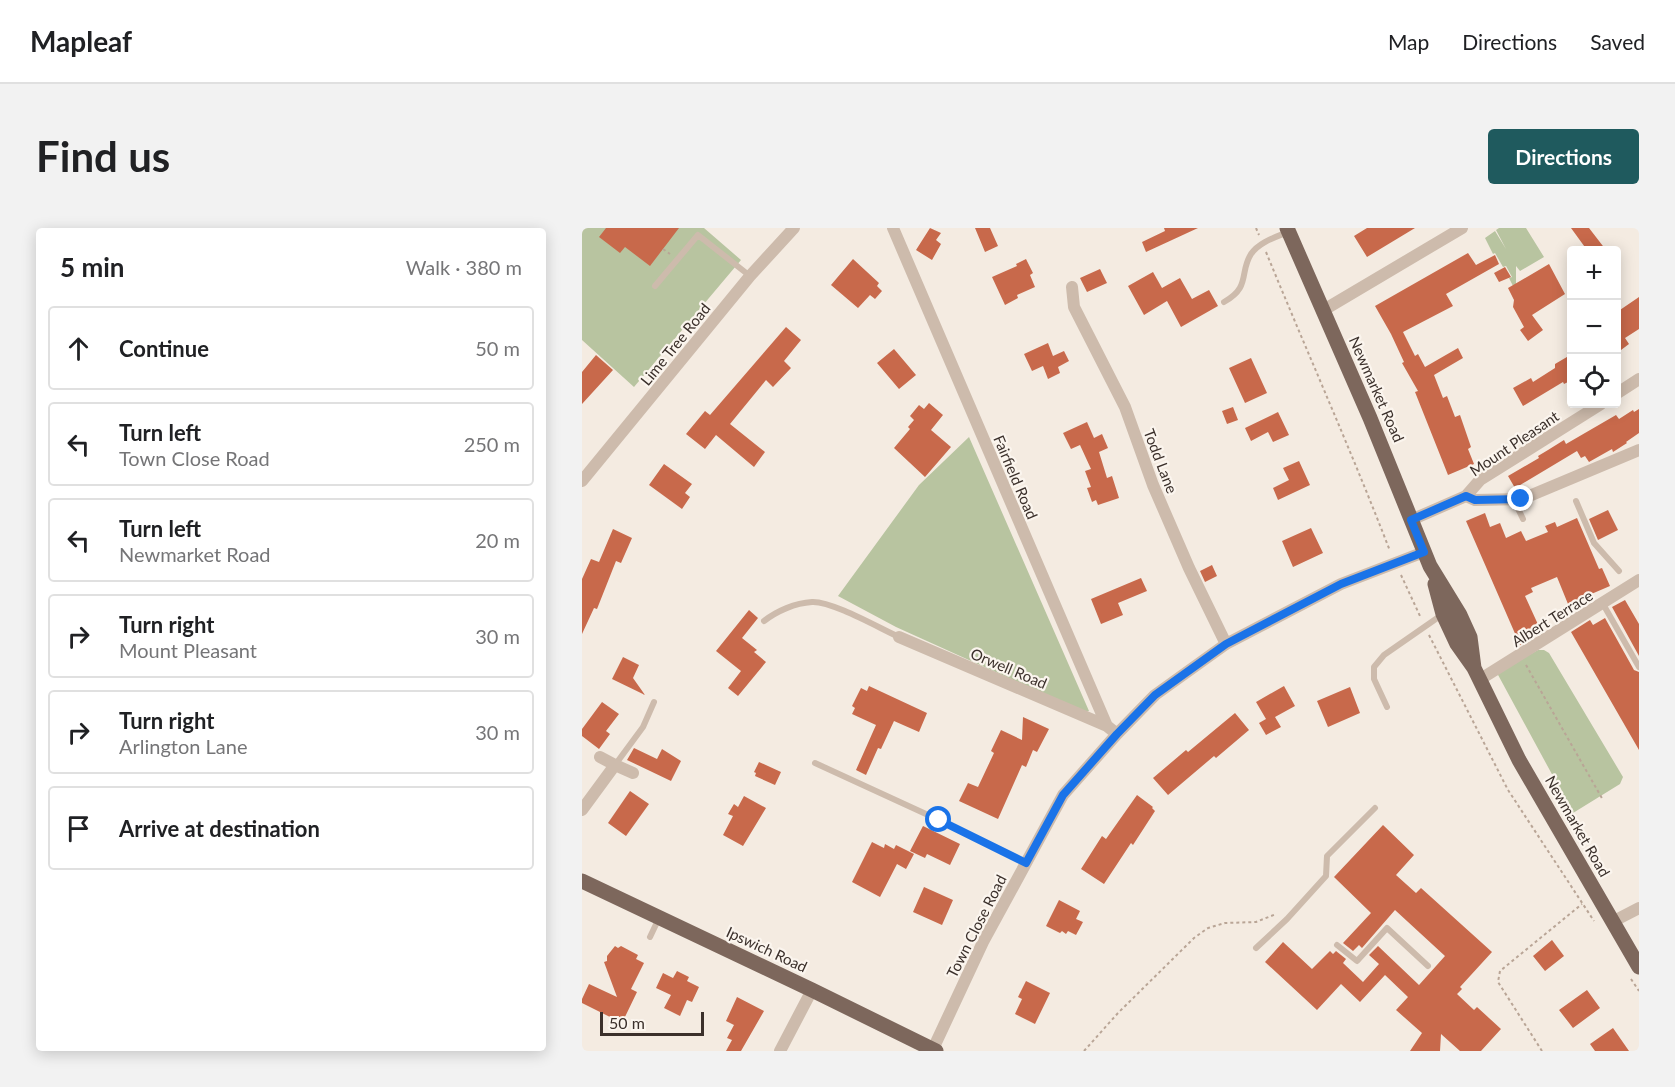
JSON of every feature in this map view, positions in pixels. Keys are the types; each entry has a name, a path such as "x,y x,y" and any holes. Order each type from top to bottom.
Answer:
{"main road":[{"name":"Newmarket Road","path":"1288,230 1371,418 1427,559 1443,614 1456,644 1477,674 1519,760 1639,967"},
{"name":"Newmarket Road","path":"1427,559 1460,615 1470,637 1477,674"},
{"name":"Ipswich Road","path":"582,881 934,1050"}],"street":[{"name":"Lime Tree Road","path":"582,481 750,276 794,228"},
{"name":"Fairfield Road","path":"894,228 1112,730"},
{"path":"1322,311 1462,228"},
{"name":"Todd Lane","path":"1072,287 1074,307 1125,407 1158,495 1226,644"},
{"path":"1621,391 1639,379"},
{"name":"Mount Pleasant","path":"1411,520 1466,496 1480,480 1595,408"},
{"path":"1466,496 1475,500 1521,499 1639,450"},
{"name":"Town Close Road","path":"934,1050 983,942 1063,795 1112,730 1155,695 1226,644 1341,584 1427,559"},
{"name":"Albert Terrace","path":"1477,674 1520,655 1639,580"},
{"name":"Orwell Road","path":"899,637 1112,730"},
{"path":"600,757 633,773"},
{"path":"582,810 615,765"},
{"path":"1612,922 1639,908"},
{"path":"780,1051 812,990"}],"lane":[{"path":"694,228 698,235 750,276"},
{"path":"1224,302 1234,297 1242,285 1251,255 1262,243 1288,230"},
{"path":"655,286 698,235"},
{"path":"1514,499 1523,519"},
{"path":"1576,501 1594,543 1619,571"},
{"path":"764,621 787,608 813,602 830,605 899,637"},
{"path":"1604,604 1639,667"},
{"path":"1387,706 1374,679 1374,667 1384,655 1443,614"},
{"path":"615,765 643,728 654,702"},
{"path":"815,763 1026,863"},
{"path":"1256,948 1287,920 1326,876 1327,856 1375,808"},
{"path":"650,937 659,918"},
{"path":"1337,945 1357,961 1387,928 1428,966"}],"path":[{"path":"1520,655 1603,800"},
{"path":"1542,1051 1498,982 1500,971 1596,894"},
{"path":"1084,1051 1194,938 1208,928 1226,923 1256,922 1276,914"}],"green space":[{"path":"582,228 704,228 741,260 634,387 582,340"},
{"path":"1526,228 1544,257 1520,271 1516,266 1516,292 1506,266 1503,267 1495,253 1493,254 1485,238 1495,231 1506,249 1496,230"},
{"path":"969,437 1089,711 1084,712 896,627 838,596 919,485"},
{"path":"1538,650 1549,653 1623,777 1620,784 1573,813 1497,673"}],"building":[{"path":"606,228 679,228 650,266 625,247 620,253 599,237"},
{"path":"930,228 941,233 936,240 941,244 932,260 916,250"},
{"path":"975,228 990,228 998,246 985,252"},
{"path":"1164,228 1198,228 1146,252 1142,242 1165,231"},
{"path":"1367,228 1415,228 1367,257 1354,236"},
{"path":"1571,228 1589,228 1603,246 1584,246"},
{"path":"1468,253 1476,265 1495,255 1499,264 1446,294 1453,306 1403,332 1415,356 1418,354 1425,367 1458,348 1463,358 1434,375 1443,398 1447,396 1455,417 1460,415 1474,464 1448,475 1415,392 1418,391 1375,306"},
{"path":"853,259 879,283 877,286 882,291 875,299 870,295 858,308 831,285"},
{"path":"1026,259 1033,273 1030,275 1035,287 1017,295 1018,298 1005,305 992,277 1017,266 1016,264"},
{"path":"1549,264 1565,294 1532,315 1543,330 1528,341 1520,330 1524,327 1513,307 1514,300 1508,288"},
{"path":"1505,267 1511,277 1499,282 1494,273"},
{"path":"1100,269 1107,283 1087,292 1080,278"},
{"path":"1153,272 1162,288 1180,278 1192,299 1209,290 1218,306 1181,327 1167,301 1144,315 1128,286"},
{"path":"1639,297 1639,329 1625,338 1629,344 1621,350 1621,309"},
{"path":"786,327 801,340 784,361 791,368 773,387 766,380 730,424 765,452 754,467 716,435 705,449 686,434 705,411 710,415"},
{"path":"1048,343 1053,356 1064,351 1069,361 1058,367 1060,373 1048,379 1043,366 1032,371 1024,354"},
{"path":"894,349 916,375 899,389 877,363"},
{"path":"596,355 613,370 582,404 582,372"},
{"path":"1567,357 1567,382 1564,384 1563,382 1523,406 1513,388 1531,378 1533,382 1555,368 1555,364"},
{"path":"1251,358 1267,393 1245,403 1229,368"},
{"path":"929,403 943,415 931,430 951,447 925,477 894,448 910,429 908,427 914,420 910,416 919,405 924,409"},
{"path":"1233,407 1238,420 1227,424 1222,411"},
{"path":"1639,409 1639,433 1613,452 1612,449 1589,462 1585,456 1581,458 1577,451 1515,488 1508,476 1564,440 1566,444 1616,415 1619,419"},
{"path":"1278,412 1289,435 1273,442 1268,432 1251,441 1245,428"},
{"path":"1087,422 1094,438 1102,434 1108,448 1099,452 1107,478 1112,476 1119,498 1098,505 1096,500 1092,502 1087,488 1091,487 1085,471 1091,469 1080,445 1071,449 1063,433"},
{"path":"1299,461 1310,485 1278,500 1273,488 1289,480 1283,468"},
{"path":"664,464 692,484 685,493 690,497 682,509 649,485"},
{"path":"1608,510 1618,530 1598,540 1589,519"},
{"path":"1485,513 1490,527 1500,523 1506,538 1521,531 1526,541 1548,532 1545,526 1555,522 1557,527 1577,518 1599,569 1602,568 1610,586 1568,604 1557,577 1531,588 1533,592 1525,596 1541,631 1520,645 1466,521"},
{"path":"1311,528 1323,553 1293,567 1282,541"},
{"path":"613,529 632,538 621,563 616,561 597,609 594,608 582,634 582,579 591,559 599,562"},
{"path":"1212,565 1217,576 1205,582 1200,571"},
{"path":"1141,578 1147,591 1118,603 1123,615 1101,624 1091,599"},
{"path":"1625,600 1639,624 1639,656 1612,607"},
{"path":"749,610 758,618 742,638 757,650 754,652 766,662 738,696 728,688 741,671 716,651"},
{"path":"1605,618 1634,670 1639,672 1639,750 1571,632 1590,620 1593,625"},
{"path":"623,657 639,665 633,678 645,695 612,679"},
{"path":"869,686 927,713 919,732 894,721 866,775 856,770 876,725 852,714 855,708 852,706 861,688 867,691"},
{"path":"1284,686 1295,706 1275,717 1281,727 1266,735 1259,723 1266,719 1256,702"},
{"path":"1350,687 1360,713 1328,727 1317,701"},
{"path":"602,702 619,714 606,731 610,734 599,749 582,736 582,729"},
{"path":"1235,713 1249,730 1168,795 1153,778"},
{"path":"1023,717 1049,729 1037,752 1033,750 1026,767 1022,765 998,819 959,801 968,783 978,787 994,753 991,751 1001,730 1022,740"},
{"path":"634,748 657,759 662,749 681,761 671,781 627,760"},
{"path":"759,762 781,772 775,785 755,776 754,772"},
{"path":"630,791 649,804 626,836 608,823"},
{"path":"1137,795 1155,811 1104,884 1081,869 1102,836 1106,839"},
{"path":"744,796 766,808 743,846 723,835 733,816 728,814 734,804 738,807"},
{"path":"1383,825 1414,855 1396,875 1416,893 1421,888 1492,952 1460,987 1462,989 1457,994 1474,1010 1477,1007 1501,1029 1481,1051 1460,1051 1441,1034 1440,1051 1410,1051 1422,1033 1396,1010 1408,997 1385,975 1360,1002 1341,984 1317,1010 1265,962 1283,942 1312,969 1330,951 1333,954 1336,951 1346,959 1343,963 1363,982 1379,964 1369,955 1378,946 1419,985 1445,956 1395,910 1362,948 1359,945 1353,951 1343,943 1371,913 1334,877"},
{"path":"923,826 960,844 950,865 927,854 925,858 910,851"},
{"path":"872,842 884,848 885,844 894,849 896,845 914,854 906,869 897,864 880,897 852,882"},
{"path":"924,887 953,900 942,925 913,912"},
{"path":"1059,900 1080,911 1076,919 1083,922 1076,935 1068,931 1066,934 1062,931 1060,933 1046,926"},
{"path":"1552,940 1564,956 1545,971 1533,956"},
{"path":"615,946 618,948 621,946 638,955 636,959 644,963 631,989 637,992 624,1019 616,1016 614,1019 582,1003 589,984 617,997 604,962 607,961 607,956"},
{"path":"677,971 689,977 687,981 699,987 692,1002 687,1000 680,1016 664,1008 671,995 656,988 663,973 673,978"},
{"path":"1026,981 1050,993 1035,1024 1015,1014 1022,999 1018,997"},
{"path":"1587,990 1600,1008 1573,1028 1559,1010"},
{"path":"737,997 764,1011 741,1051 726,1051 732,1040 727,1038 734,1025 726,1021"},
{"path":"1613,1028 1629,1051 1595,1051 1590,1044"}],"route":[{"path":"939,820 1026,863 1063,795 1155,695 1226,644 1341,584 1424,552 1411,520 1466,496 1475,500 1521,499"}]}
